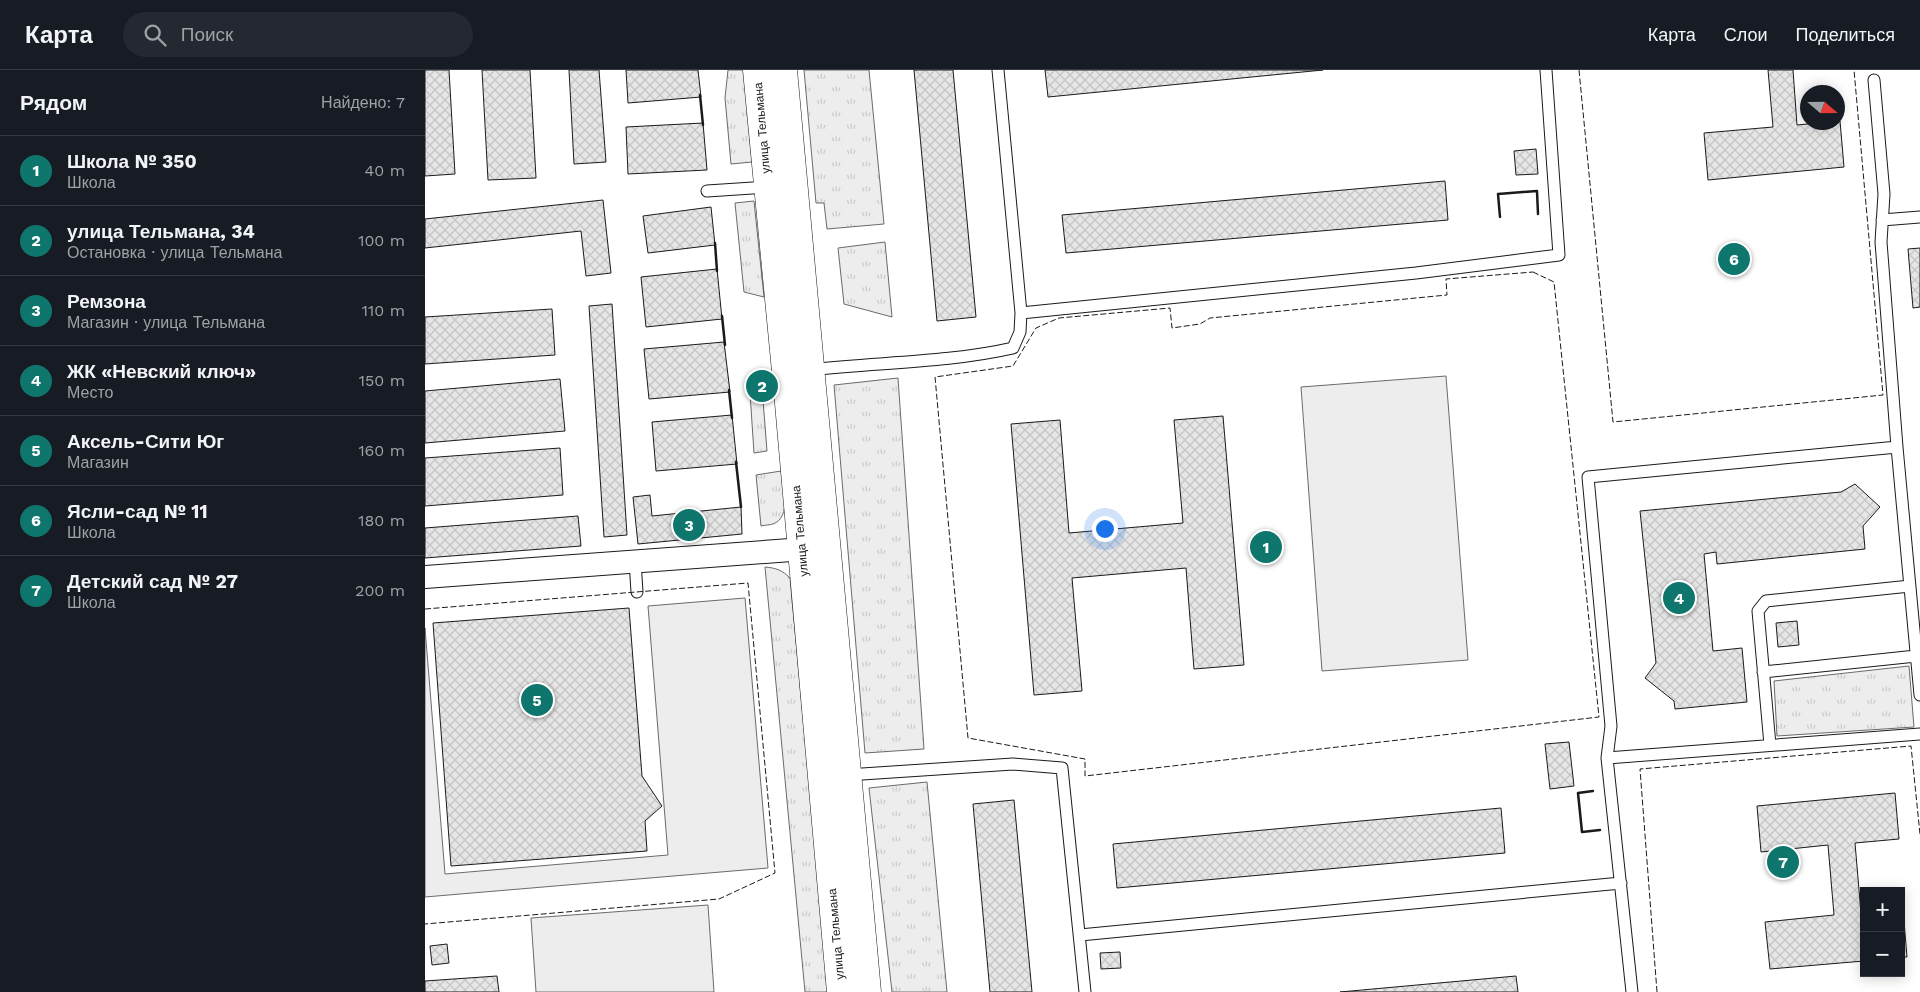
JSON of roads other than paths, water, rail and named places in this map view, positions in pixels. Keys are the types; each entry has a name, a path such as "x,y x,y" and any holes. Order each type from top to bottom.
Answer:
{"street":[{"name":"улица Тельмана","path":"757,70 781,186 810,370 814,548"},
{"name":"улица Тельмана","path":"783,70 781,186 835,777 867,992"},
{"path":"425,577 814,548"},
{"name":"улица Тельмана","path":"835,777 841,992"}],"lane":[{"path":"810,370 923,360 995,352 1013,348 1020,332 1021,313 999,70"},
{"path":"1021,313 1406,274 1559,256 1546,70"},
{"path":"1873,80 1884,194 1881,242 1910,586 1917,618 1916,656 1920,695"},
{"path":"707,191 781,186"},
{"path":"1882,220 1920,216"},
{"path":"1632,992 1607,758 1611,726 1588,477 1897,447"},
{"path":"635,561 637,592"},
{"path":"1770,745 1758,611 1766,601 1910,586"},
{"path":"1763,672 1916,656"},
{"path":"1607,758 1920,734"},
{"path":"835,777 1013,764 1062,768 1085,992"},
{"path":"1080,935 1621,883"}],"place":[{"name":"Ясли-сад № 11","path":"1734,259"},
{"name":"улица Тельмана, 34","path":"762,386"},
{"name":"Ремзона","path":"689,525"},
{"name":"Школа № 350","path":"1266,547"},
{"name":"ЖК «Невский ключ»","path":"1679,598"},
{"name":"Аксель-Сити Юг","path":"537,700"},
{"name":"Детский сад № 27","path":"1783,862"}]}
